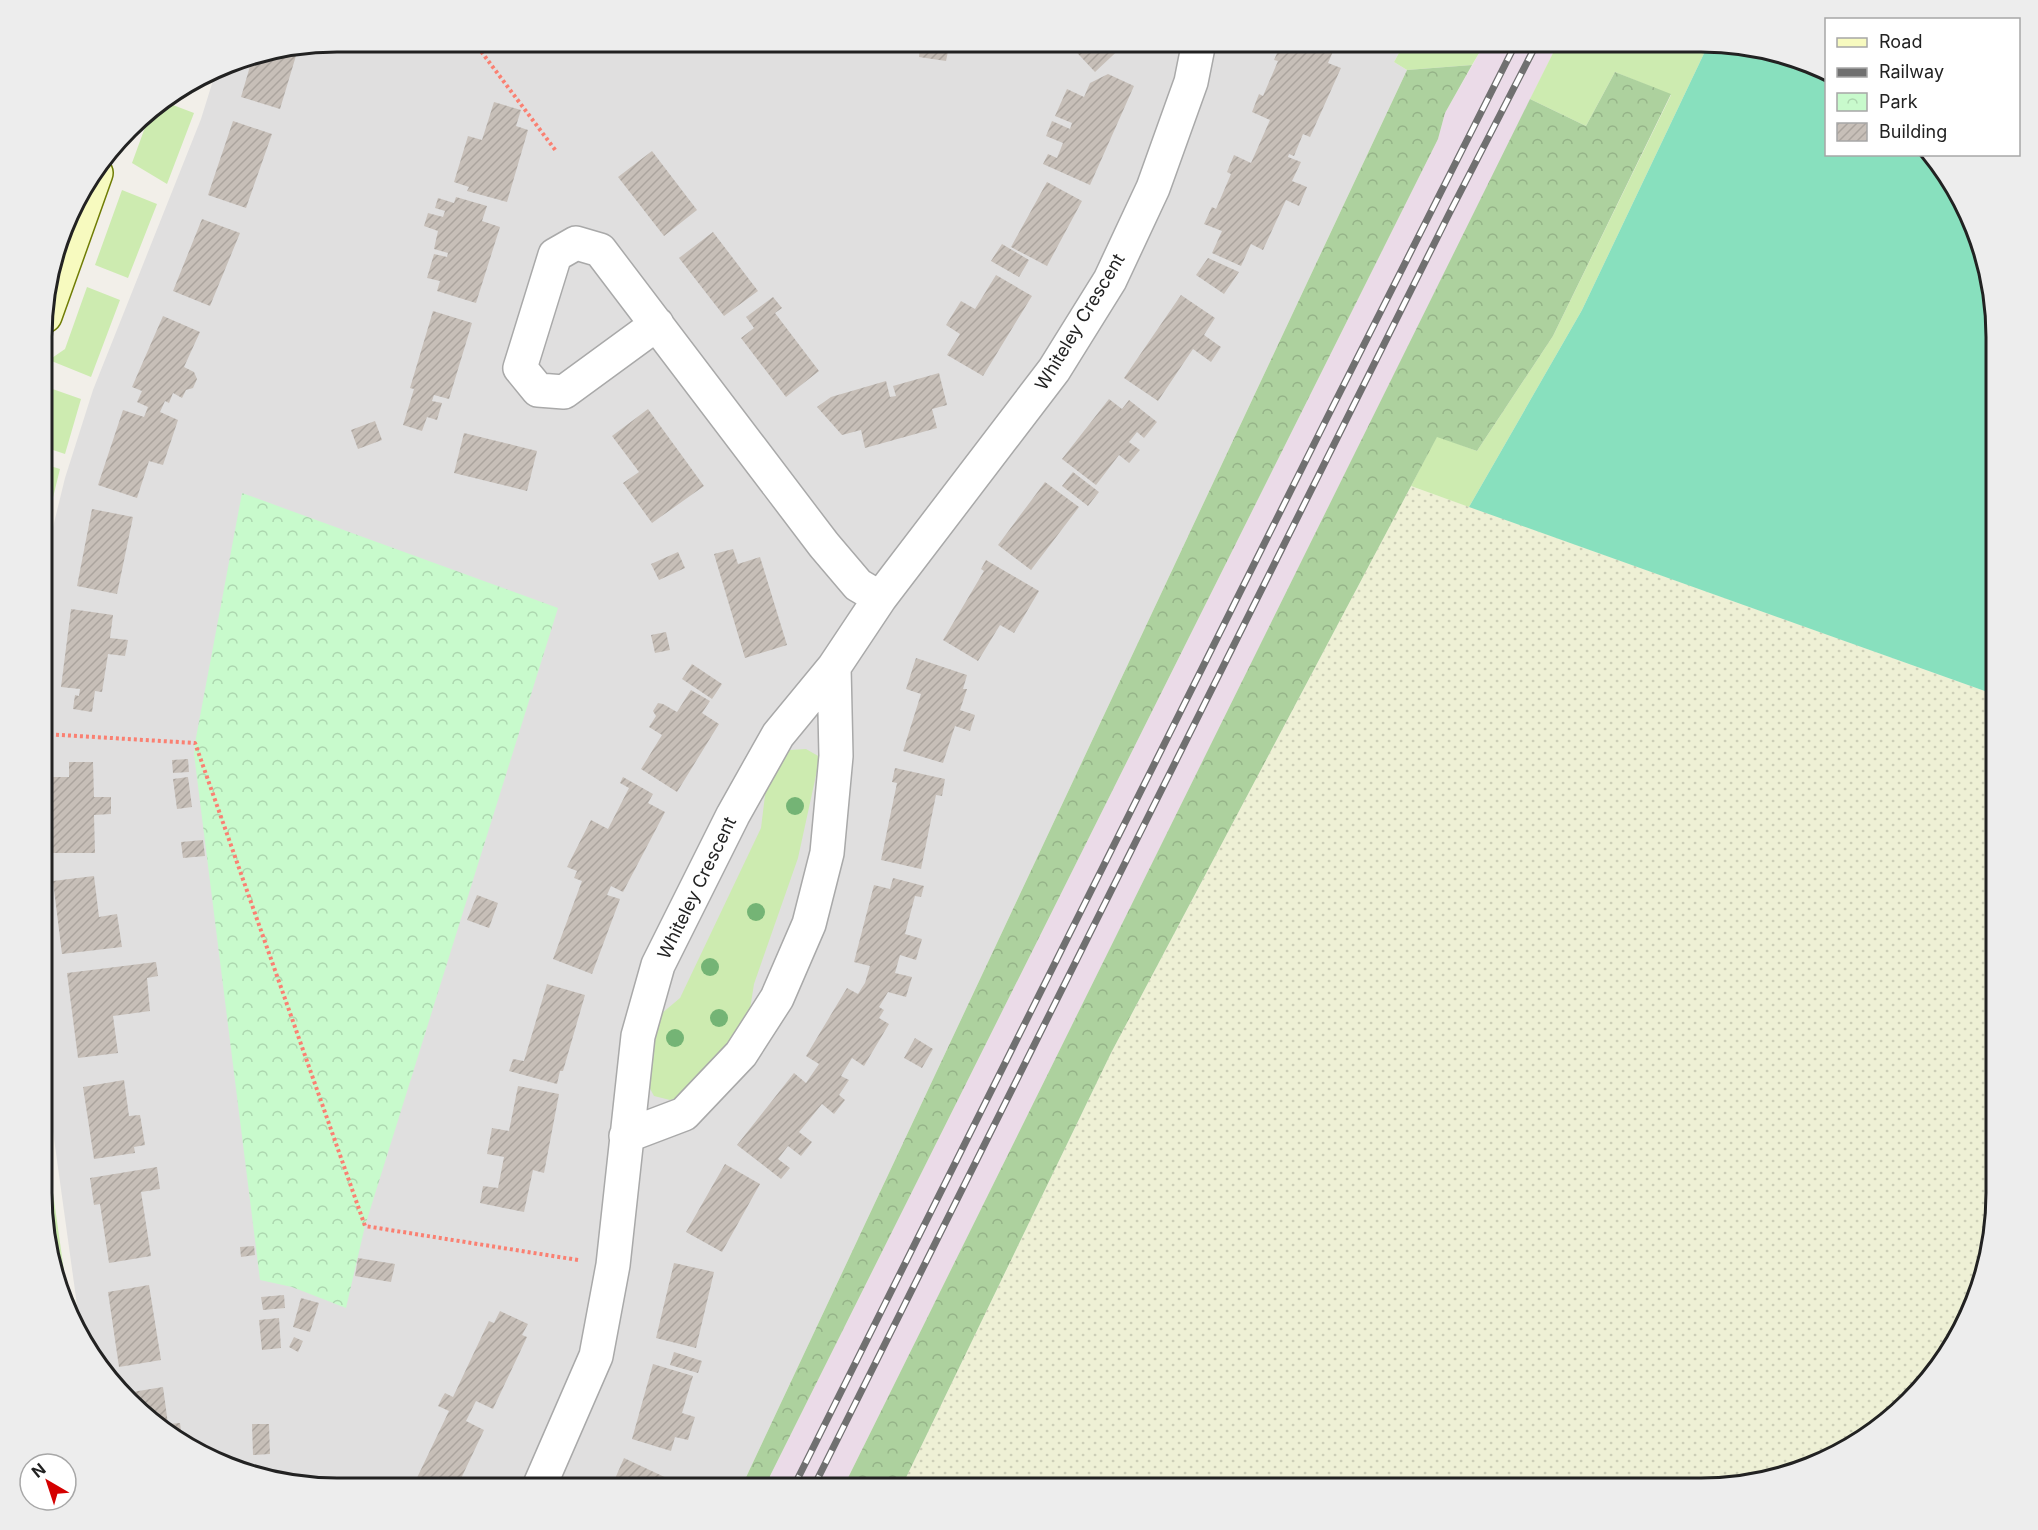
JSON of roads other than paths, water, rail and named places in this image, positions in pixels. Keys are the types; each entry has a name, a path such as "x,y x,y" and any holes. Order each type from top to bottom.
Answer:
{"street":[{"name":"Whiteley Crescent","path":"543,1478 596,1356 613,1265 638,1036 658,965 733,815 778,735 834,667 880,598 1054,370 1110,280 1153,188 1191,82 1197,52"},
{"path":"60,275 83,210"},
{"path":"657,324 564,392 538,390 520,368 555,255 576,243 600,250 657,324 824,545 858,585 880,598"},
{"path":"626,1136 684,1114 741,1054 777,998 809,924 827,853 836,756 834,667"}],"railway":[{"path":"798,1478 1511,52"},
{"path":"818,1478 1449,214 1532,52"}]}
